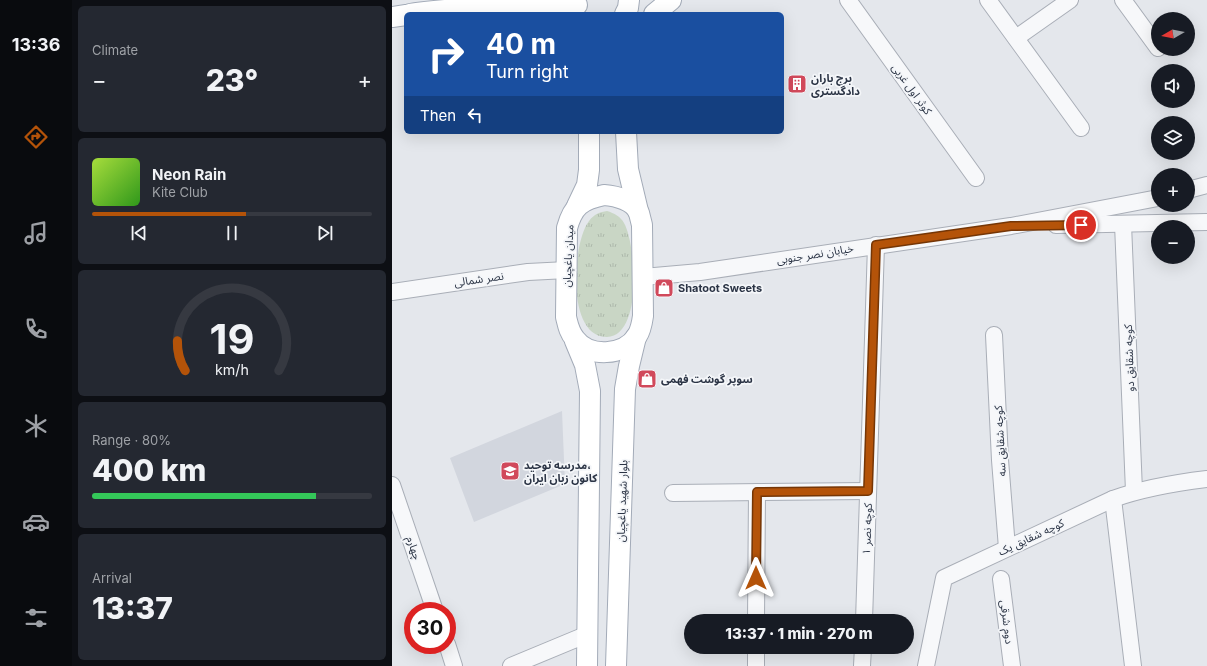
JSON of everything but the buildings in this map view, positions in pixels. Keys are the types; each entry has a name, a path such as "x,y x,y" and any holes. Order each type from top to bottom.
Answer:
{"main road":[{"path":"500,6 522,0"},
{"path":"626,12 629,0"},
{"path":"656,12 671,0"},
{"path":"500,6 514,12"},
{"path":"421,8 579,6"},
{"path":"392,17 404,15"},
{"name":"میدان یاغچیان","path":"575,340 568,330 566,317 567,228 571,215 587,185 589,170 589,134"},
{"path":"575,340 587,348 600,352 614,351 626,346 636,337 641,328 643,316 642,225 628,169 626,134"},
{"path":"577,206 591,198 604,195 617,196 629,202 638,211"},
{"name":"بلوار شهید یاغچیان","path":"616,666 625,389 636,337"},
{"path":"575,340 585,366 590,391 587,666"}],"street":[{"name":"کوثر اول غربی","path":"848,0 976,178"},
{"path":"988,0 1081,128"},
{"path":"1016,38 1070,0"},
{"path":"1123,0 1151,38"},
{"path":"1195,188 1207,185"},
{"name":"خیابان نصر جنوبی","path":"643,277 700,272 1011,226 1151,199"},
{"name":"خیابان نصر جنوبی","path":"1011,226 1207,222"},
{"name":"کوچه شقایق دو","path":"1123,224 1134,491"},
{"name":"کوچه نصر ۱","path":"864,614 876,245"},
{"name":"نصر شمالی","path":"392,292 528,272 566,270"},
{"name":"کوچه شقایق سه","path":"994,335 1000,460 1007,548"},
{"name":"کوچه شقایق یک","path":"926,666 944,578 1113,499 1134,491 1163,485 1207,479"},
{"name":"چهارم","path":"392,485 433,602"},
{"path":"672,493 868,491"},
{"path":"756,614 757,492"},
{"path":"1113,499 1133,666"},
{"name":"دوم شرقی","path":"1001,579 1012,666"},
{"path":"511,666 588,634"},
{"path":"450,654 454,666"},
{"path":"756,654 756,666"},
{"path":"862,666 863,654"}],"shaded area":[{"name":"مدرسه توحید، کانون زبان ایران","path":"562,411 565,484 474,522 450,458"}],"green space":[{"path":"607,211 615,214 621,219 628,234 633,268 634,288 627,322 619,333 607,337 594,333 584,322 579,307 576,288 576,268 583,232 589,221 595,215"}],"place":[{"name":"برج باران دادگستری","path":"797,84"},
{"name":"Shatoot Sweets","path":"664,288"},
{"name":"سوپر گوشت فهمی","path":"647,379"},
{"name":"مدرسه توحید، کانون زبان ایران","path":"510,471"}],"route":[{"path":"756,578 757,492 868,491 876,245 1011,226 1081,225"}]}
